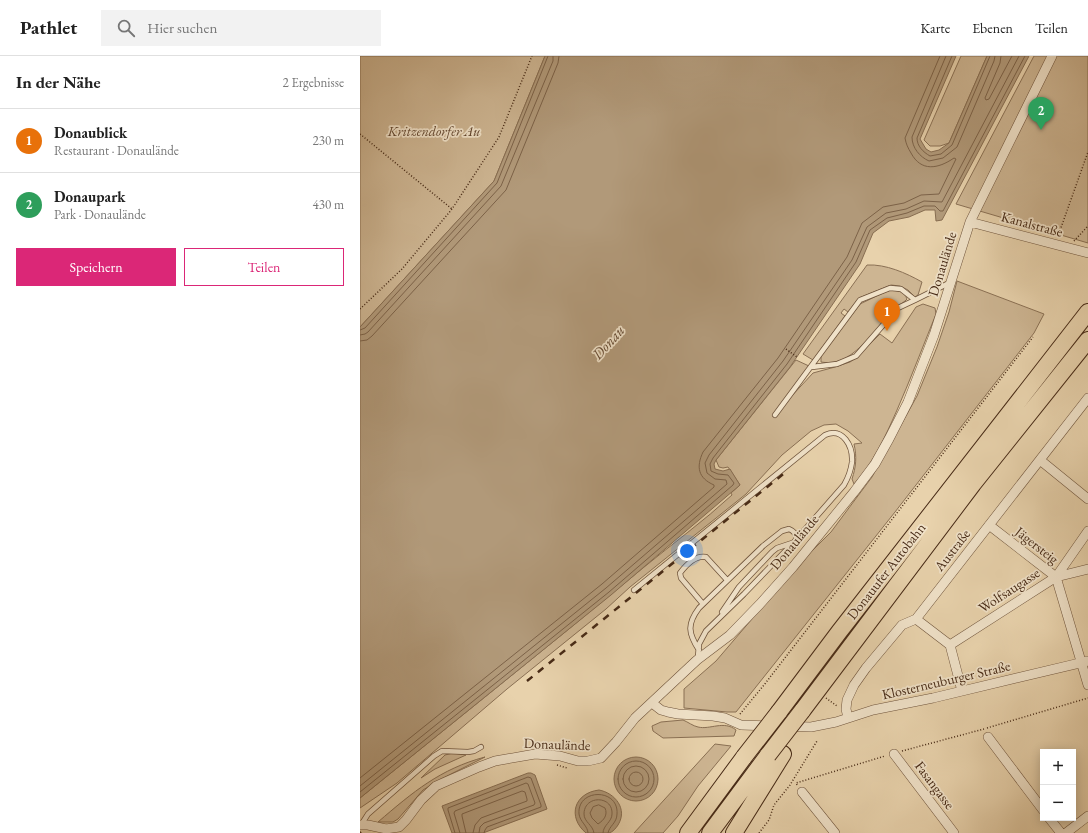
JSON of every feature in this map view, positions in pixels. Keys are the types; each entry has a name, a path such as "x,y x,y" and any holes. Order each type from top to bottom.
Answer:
{"highway":[{"name":"Donauufer Autobahn","path":"688,833 844,626 1088,312"},
{"name":"Donauufer Autobahn","path":"710,833 776,755 802,711 973,484 1088,340"},
{"path":"734,833 776,755"}],"street":[{"name":"Donaulände","path":"360,825 368,825 386,829 399,826 406,820 421,800 436,786 495,761 510,757 535,754 560,756 578,761 588,761 601,758 635,718 698,660 730,635 760,604 854,492 875,464 908,402 934,335 970,222 1052,56"},
{"name":"Kanalstraße","path":"970,222 1088,253"},
{"name":"Austraße","path":"848,718 846,709 847,700 866,668 902,625 916,619 1088,398"},
{"path":"1040,460 1088,499"},
{"name":"Jägersteig","path":"989,525 1056,577 1084,662 1088,684"},
{"name":"Wolfsaugasse","path":"950,645 1056,577 1088,531"},
{"path":"1056,577 1088,569"},
{"path":"916,619 950,645 962,691"},
{"name":"Klosterneuburger Straße","path":"652,703 661,710 668,712 713,716 749,726 811,727 836,722 872,710 962,691 1084,662"},
{"path":"988,737 1040,806"},
{"name":"Fasangasse","path":"894,754 954,833"},
{"path":"802,792 835,833"},
{"path":"1066,833 1088,816"},
{"path":"1051,821 1061,833"}],"lane":[{"path":"812,367 837,364 856,356 898,308 950,283"},
{"path":"775,415 812,367 822,350 860,300 890,288 901,289 915,300"},
{"path":"634,590 825,435 830,432 839,434 847,441 852,453 852,461 849,475 844,485 795,541 744,594 706,630 698,644 698,660"},
{"path":"699,650 694,642 689,626 692,616 727,580 763,546 782,531 789,529 792,530 796,534 795,541"},
{"path":"718,618 739,587 772,552 777,548 795,541"},
{"path":"703,604 681,578 680,573 683,569 699,557 706,557 727,580"},
{"path":"360,825 368,814 434,756 442,751 468,752 474,751 481,747"}],"path":[{"path":"360,309 402,269 452,209 499,138 532,56"},
{"path":"360,134 452,209"},
{"path":"1055,245 1088,152"},
{"path":"1068,248 1088,226"},
{"path":"734,722 1033,337"},
{"path":"786,349 797,357"},
{"path":"826,698 839,707"},
{"path":"802,792 796,783 1088,698"},
{"path":"759,833 769,820 774,805 790,785 817,741"}],"green space":[{"name":"Kritzendorfer Au","path":"360,56 545,56 494,181 360,327"},
{"path":"961,56 987,56 949,143 940,146 930,146 924,140"},
{"path":"1034,56 1088,56 1088,243 956,204"},
{"path":"867,265 881,266 896,270 922,282 918,295 915,297 908,290 900,286 891,285 859,298 848,312 844,309 841,313 845,316 813,360 803,354"},
{"path":"957,281 1044,314 1034,333 895,512 736,712 684,708 684,689 716,661 800,563 831,532 872,477 917,396 937,347 949,312"},
{"path":"891,290 903,293 907,299 886,318 856,350 845,358 834,362 821,362 821,356 860,304"},
{"path":"923,304 935,308 936,314 893,420 873,458 854,484 852,479 856,462 856,453 854,444 862,443 848,431 836,424 824,425 811,431 782,455 746,494 630,587 606,609 507,689 397,783 360,808 360,798 732,495 731,493 740,485 728,467 719,467 716,460 796,360 809,366 788,400 813,373 850,362 880,334 892,343 916,307"},
{"path":"683,720 694,726 703,728 722,725 736,730 734,736 663,738 653,731 652,726 661,722"},
{"path":"715,744 731,746 698,786 678,816 663,833 634,833"},
{"path":"453,753 466,755 435,769 421,778 445,755"},
{"path":"485,757 441,779 423,790 398,819 393,822 378,822 415,791 441,775 454,768"}],"water":[{"name":"Donau","path":"545,56 956,56 920,139 926,149 931,152 939,150 949,143 987,56 1029,56 942,220 936,221 935,210 925,210 909,217 889,221 873,233 860,264 790,367 716,460 714,464 715,469 723,471 730,469 740,485 611,595 360,798 360,327 494,181"},
{"path":"632,757 640,757 645,758 652,763 657,770 657,788 652,795 645,800 632,801 624,798 617,791 614,783 614,775 617,767 624,760"},
{"path":"528,773 535,775 547,809 483,833 452,833 442,806"},
{"path":"599,790 610,794 615,798 621,808 621,819 613,831 609,833 586,833 576,820 576,807 584,796 590,792"}],"railway":[{"path":"527,681 787,471"}],"place":[{"name":"Donaupark","path":"1041,130"},
{"name":"Donaublick","path":"887,331"}]}
